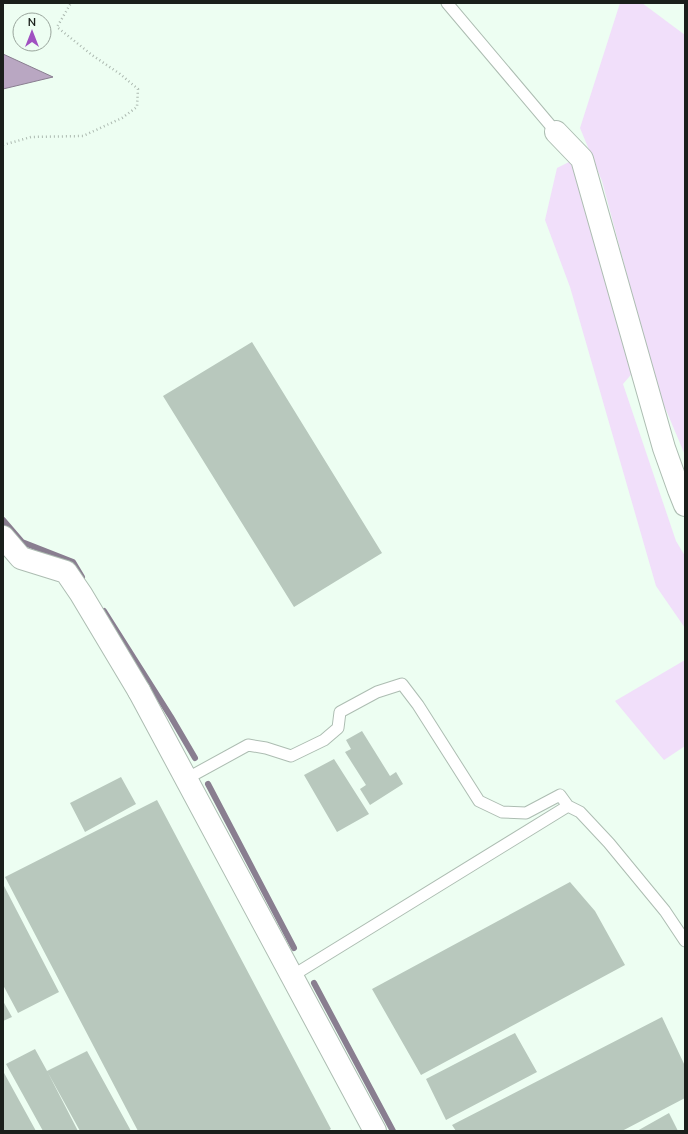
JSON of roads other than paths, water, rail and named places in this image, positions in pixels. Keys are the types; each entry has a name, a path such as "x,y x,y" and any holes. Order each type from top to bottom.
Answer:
{"street":[{"path":"556,132 582,159 664,448 685,505"},
{"path":"3,537 21,558 66,572 81,594 139,691 375,1131"}],"lane":[{"path":"447,3 556,132"},
{"path":"186,779 248,746 266,748 291,756 324,740 338,728 340,712 378,692 402,684 418,705 479,800 502,812 526,813 560,795 568,806 580,812 609,843 665,911 685,941"},
{"path":"292,976 568,806"}],"waterway":[{"path":"3,520 22,542 73,562 82,577"},
{"path":"104,611 195,758"},
{"path":"208,784 294,948"},
{"path":"314,983 393,1131"}]}
